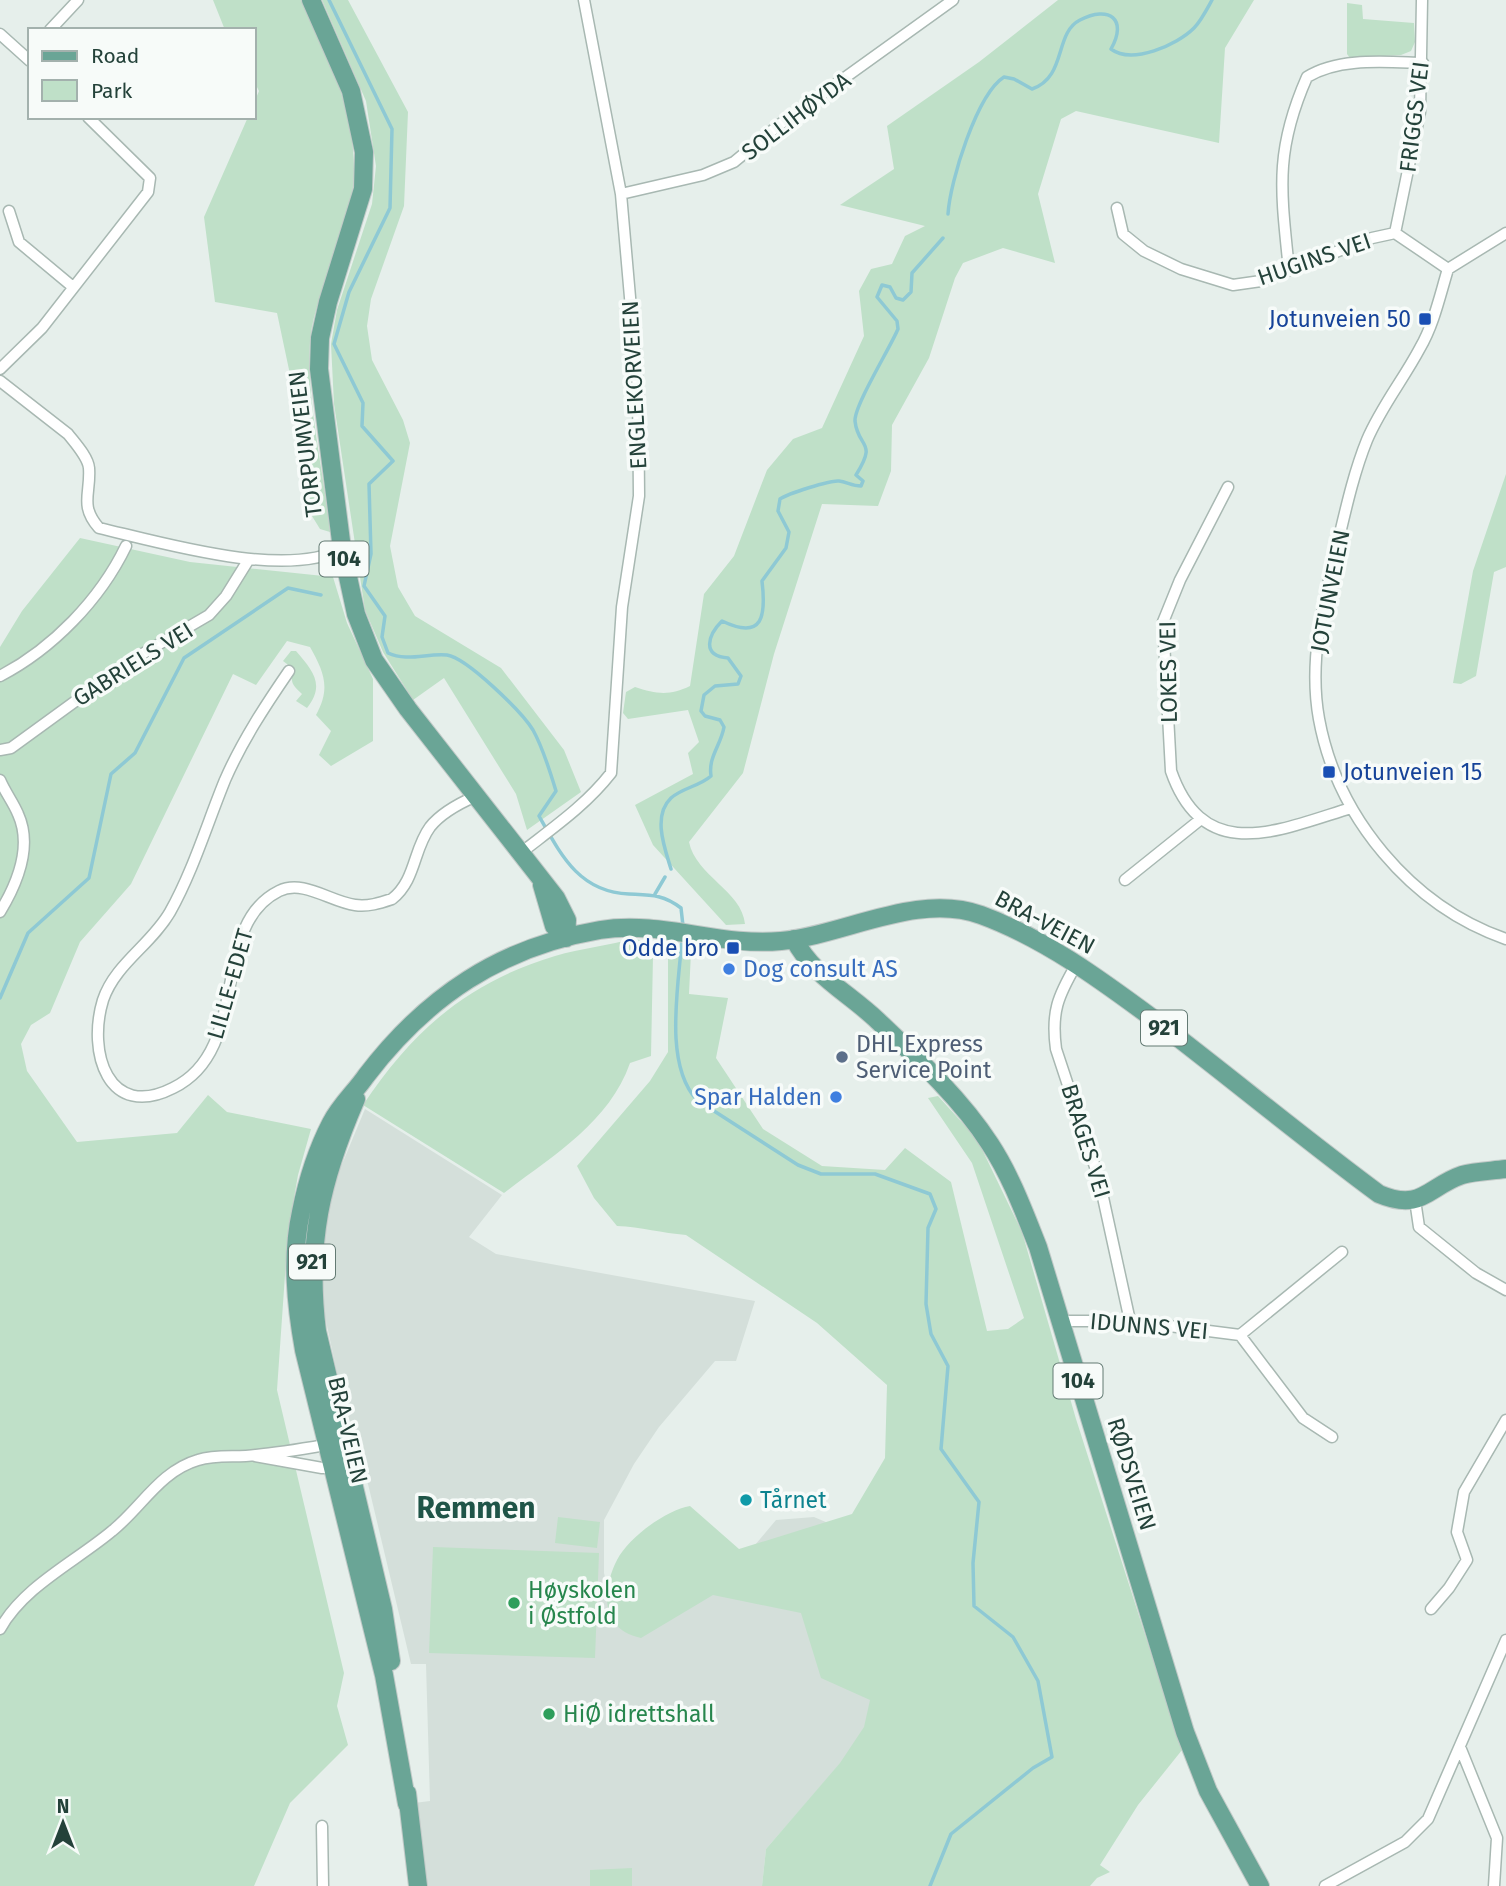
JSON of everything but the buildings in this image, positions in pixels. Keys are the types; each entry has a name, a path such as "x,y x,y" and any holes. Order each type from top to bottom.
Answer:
{"main road":[{"name":"TORPUMVEIEN","path":"312,0 351,91 364,152 363,189 328,302 320,338 322,396 342,550 356,614 374,660 476,796 529,846 541,880 556,898 567,920 566,938"},
{"name":"BRA-VEIEN","path":"418,1886 407,1804 384,1675 325,1445 298,1310 300,1216 309,1178 331,1122 409,1024 463,982 511,957 566,938 627,926 683,931 751,942 794,939 917,911 951,908 994,920 1076,965 1169,1031 1379,1194 1391,1199 1415,1200"},
{"name":"RØDSVEIEN","path":"794,939 814,969 841,988 881,1023 960,1106 990,1144 1016,1191 1038,1247 1185,1732 1208,1791 1259,1886"},
{"name":"BRA-VEIEN","path":"366,1077 323,1186 312,1258 317,1331 383,1609 400,1725 407,1804"},
{"path":"1415,1200 1461,1175 1506,1169"}],"street":[{"path":"52,28 78,0"},
{"name":"ENGLEKORVEIEN","path":"529,846 594,794 611,773 622,607 639,496 638,388 621,194 584,0"},
{"name":"SOLLIHØYDA","path":"621,194 703,175 734,162 779,125 953,0"},
{"name":"FRIGGS VEI","path":"1395,233 1420,112 1423,63 1422,0"},
{"path":"0,34 28,57"},
{"path":"1289,270 1281,188 1282,152 1307,76 1322,67 1381,62 1423,63"},
{"path":"0,369 42,328 148,192 150,178 90,119"},
{"name":"HUGINS VEI","path":"1117,208 1123,234 1144,251 1193,273 1233,285 1261,281 1372,238 1395,233 1448,269"},
{"path":"9,211 19,242 73,287"},
{"path":"1448,269 1506,233"},
{"name":"JOTUNVEIEN","path":"1448,269 1428,333 1388,399 1367,442 1343,522 1318,629 1318,718 1331,764 1351,808 1377,847 1415,886 1457,914 1506,939"},
{"path":"0,381 68,434 76,445 89,465 86,497 89,516 99,528 249,559 306,562 342,550"},
{"name":"LOKES VEI","path":"1201,820 1187,806 1171,771 1163,622 1180,580 1228,487"},
{"path":"0,676 32,658 57,637 115,567 126,546"},
{"name":"GABRIELS VEI","path":"0,750 11,748 132,660 209,615 226,596 249,559"},
{"name":"LILLE-EDET","path":"289,671 248,732 169,913 117,973 104,998 97,1036 100,1061 113,1087 128,1094 153,1097 176,1087 196,1070 212,1048 225,1018 241,940 251,916 265,900 281,890 299,887 354,905 392,899 411,875 429,828 461,803 476,796"},
{"path":"0,780 18,813 24,842 19,875 0,912"},
{"path":"1125,880 1201,820 1219,830 1240,836 1303,823 1351,808"},
{"name":"BRAGES VEI","path":"1076,965 1057,998 1053,1027 1056,1049 1099,1179 1130,1321"},
{"path":"1415,1200 1419,1227 1476,1273 1506,1290"},
{"name":"IDUNNS VEI","path":"1240,1335 1342,1252"},
{"name":"IDUNNS VEI","path":"1059,1321 1130,1321 1240,1335 1303,1418 1332,1437"},
{"path":"1431,1609 1449,1588 1466,1560 1457,1532 1464,1492 1506,1420"},
{"path":"0,1629 6,1618 43,1583 116,1528 164,1478 180,1467 217,1457 255,1456 325,1445 346,1452 331,1468 255,1456"},
{"path":"1325,1886 1384,1855 1428,1819 1506,1640"},
{"path":"1460,1747 1497,1838 1494,1886"},
{"path":"322,1826 323,1886"}],"shaded area":[{"path":"365,1109 502,1195 469,1237 496,1254 755,1301 736,1361 715,1361 659,1427 634,1464 604,1520 604,1573 613,1609 740,1563 776,1520 814,1517 875,1543 894,1702 766,1849 762,1886 425,1886 414,1803 430,1801 426,1664 411,1664 368,1484 355,1457 320,1293 327,1214 340,1169"}],"green space":[{"path":"213,0 301,0 328,59 348,116 354,175 350,206 342,239 319,302 310,341 313,413 330,532 320,529 312,516 302,431 277,313 215,302 204,217 247,119 256,119 256,98 259,91 256,85 256,28 224,28"},
{"path":"322,0 348,0 408,112 404,206 371,299 367,326 372,360 403,420 410,443 390,546 398,587 415,616 501,668 564,750 581,792 527,830 516,794 444,678 413,700 383,652 365,610 334,404 331,344 337,310 372,204 376,166 366,101"},
{"path":"1058,0 1254,0 1225,48 1219,143 1076,111 1061,119 1038,194 1055,263 1003,248 963,263 955,278 929,358 892,425 891,471 878,506 822,504 774,654 743,773 689,842 700,865 728,893 742,912 745,924 726,925 653,845 635,805 693,774 688,753 699,742 688,710 628,719 623,713 626,692 635,687 669,693 690,686 704,594 734,556 767,470 793,439 822,428 864,336 859,291 871,269 892,264 905,236 925,226 840,205 894,169 887,126 979,62"},
{"path":"1347,3 1362,5 1363,19 1414,23 1415,42 1411,51 1401,55 1350,58 1347,54"},
{"path":"1506,474 1506,567 1494,572 1476,676 1461,684 1453,683 1473,571"},
{"path":"80,538 190,562 333,577 347,623 373,679 373,741 331,766 319,755 331,731 316,715 321,705 324,680 310,647 287,641 256,685 233,674 131,884 80,942 50,1013 31,1025 21,1044 27,1071 77,1142 177,1133 208,1095 227,1112 311,1129 298,1175 288,1232 277,1390 344,1673 337,1706 348,1745 290,1803 254,1886 0,1886 0,647 22,611"},
{"path":"291,651 296,651 315,678 316,692 307,708 296,701 302,694 292,681 295,670 283,661"},
{"path":"635,938 650,946 653,956 651,1056 630,1063 621,1084 594,1121 504,1193 363,1105 382,1078 423,1032 469,995 495,980 555,956"},
{"path":"668,950 691,952 689,994 728,998 716,1058 763,1129 822,1166 885,1170 905,1148 951,1182 987,1331 1008,1329 1024,1318 972,1163 928,1098 938,1096 977,1139 1022,1232 1076,1419 1182,1750 1138,1805 1100,1865 1110,1872 1097,1878 1090,1886 762,1886 766,1849 840,1763 864,1727 870,1700 821,1678 801,1613 713,1595 641,1638 628,1634 618,1627 612,1618 608,1608 608,1584 617,1560 639,1534 659,1519 690,1506 739,1549 852,1514 885,1458 887,1385 817,1323 686,1235 617,1226 594,1198 577,1166 650,1081 668,1052"},
{"path":"558,1517 600,1522 597,1548 555,1543"},
{"name":"Høyskolen i Østfold","path":"433,1547 599,1553 595,1658 429,1653"},
{"path":"632,1868 632,1886 590,1886 590,1870"}],"waterway":[{"path":"329,0 392,129 390,208 349,292 334,344 363,403 362,426 393,461 369,484 371,554 364,586 385,616 382,637 388,653 402,657 447,655 456,658 506,699 533,730 549,768 556,791 539,816 564,857 584,879 597,886 612,892 656,896 674,903 681,908 683,926"},
{"path":"948,214 959,161 975,119 994,86 1004,77 1014,79 1032,89 1043,83 1051,75 1072,26 1080,20 1099,14 1113,18 1116,23 1116,39 1111,49 1130,55 1154,51 1177,41 1194,28 1212,0"},
{"path":"671,869 661,823 665,805 675,795 711,776 711,763 724,727 720,720 705,716 701,711 704,695 715,686 738,684 741,676 728,658 719,656 711,649 713,632 722,621 747,628 759,621 763,604 762,581 786,548 789,532 778,511 780,499 834,481 861,486 863,481 856,475 866,456 866,450 857,430 856,414 898,329 897,321 877,297 882,285 890,287 896,298 903,300 911,292 912,273 943,238"},
{"path":"0,998 28,933 89,878 111,774 135,753 184,658 288,588 321,595"},
{"path":"655,894 665,877"},
{"path":"682,938 676,1000 677,1045 686,1085 697,1100 798,1165 821,1174 875,1174 930,1194 936,1209 928,1228 926,1304 931,1334 948,1366 941,1449 979,1502 973,1563 974,1606 1013,1637 1038,1681 1052,1757 1033,1768 951,1834 930,1886"}],"place":[{"name":"Jotunveien 50","path":"1425,319"},
{"name":"Jotunveien 15","path":"1329,772"},
{"name":"Odde bro","path":"733,948"},
{"name":"Dog consult AS","path":"729,969"},
{"name":"DHL Express Service Point","path":"842,1057"},
{"name":"Spar Halden","path":"836,1097"},
{"name":"Tårnet","path":"746,1500"},
{"name":"Høyskolen i Østfold","path":"514,1603"},
{"name":"HiØ idrettshall","path":"549,1714"}],"district":[{"name":"Remmen","path":"476,1508"}]}
